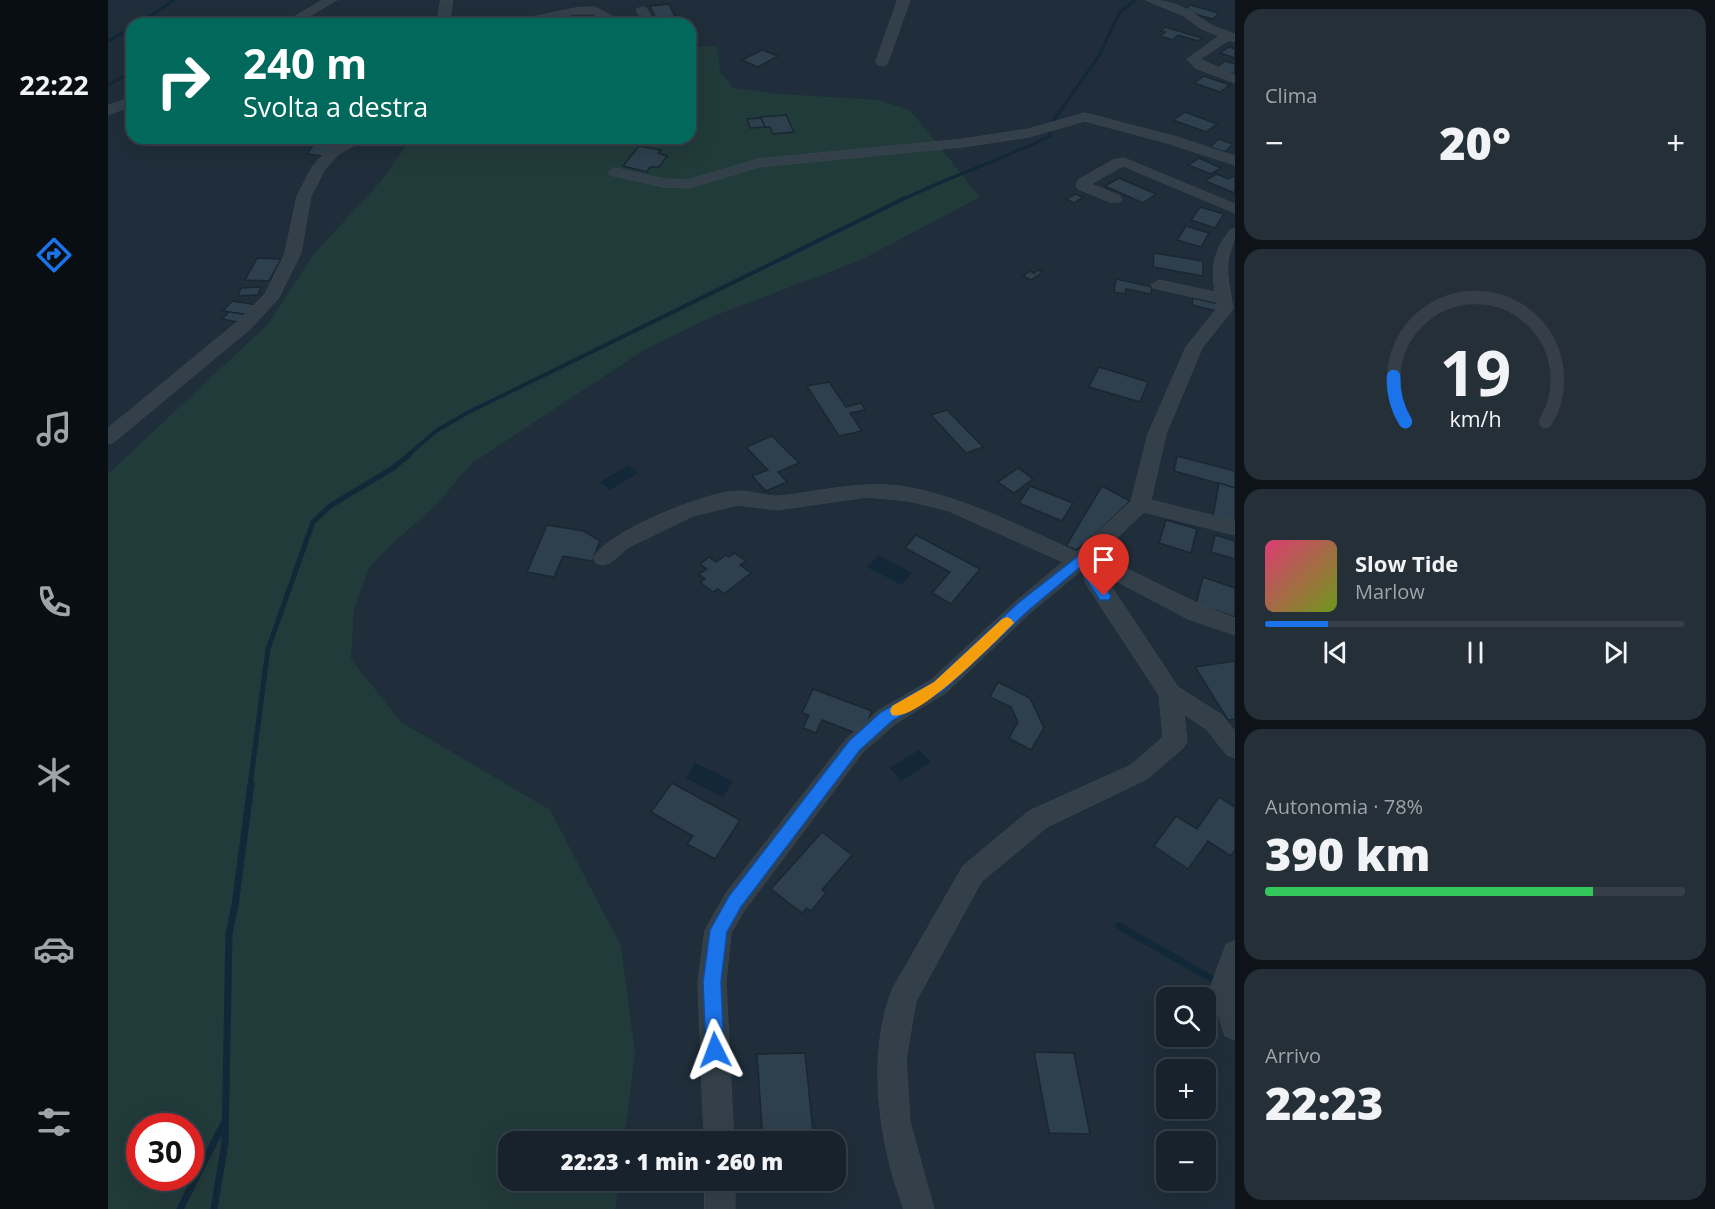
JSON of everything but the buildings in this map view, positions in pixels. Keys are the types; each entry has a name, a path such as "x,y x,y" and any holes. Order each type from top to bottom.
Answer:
{"street":[{"path":"299,18 331,0"},
{"path":"444,18 447,0"},
{"path":"882,62 903,0"},
{"path":"1152,0 1174,7 1201,20 1202,25 1227,36"},
{"path":"542,18 575,11 595,10 610,18"},
{"path":"642,10 647,18"},
{"path":"1227,36 1193,59 1199,66 1235,79"},
{"path":"108,111 126,104"},
{"path":"615,172 664,183 689,184 758,163 963,143 1029,133 1085,117 1172,140 1235,161"},
{"path":"108,438 243,326 272,296 293,253 304,196 319,166 335,150 348,144"},
{"path":"1114,200 1083,186 1083,183 1118,163 1124,162 1235,210"},
{"path":"719,1131 712,982 718,930 735,902 855,745 887,717 939,686 1023,607 1087,557 1140,504 1157,434 1194,347 1225,309 1218,265 1226,245 1235,233"},
{"path":"1159,285 1224,299"},
{"path":"603,558 622,542 654,525 688,511 738,498 777,503 867,490 909,494 954,506 1087,557 1195,613 1235,627"},
{"path":"1140,504 1235,528"},
{"path":"1087,557 1093,579 1170,693 1214,722 1235,748"},
{"path":"919,1209 912,1194 895,1122 892,1059 903,998 972,874 1038,819 1138,772 1176,741 1170,693"},
{"path":"1235,954 1224,988 1235,1026"},
{"path":"720,1191 720,1209"}],"green space":[{"path":"717,46 720,72 733,88 779,94 878,100 910,110 980,197 863,259 714,316 644,350 471,464 435,506 369,568 354,609 351,659 401,722 550,810 621,946 635,1053 625,1131 498,1131 498,1191 618,1191 615,1209 108,1209 108,474 268,324 313,255 382,180 407,144 696,144 696,47"}],"water":[{"path":"629,465 638,473 610,490 600,482"},
{"path":"878,555 912,573 902,585 867,567"},
{"path":"919,750 931,762 901,781 890,768"},
{"path":"695,763 733,781 723,797 686,778"}],"waterway":[{"path":"148,18 174,0"},
{"path":"1053,121 1099,56 1119,13 1135,0"},
{"path":"108,41 126,31"},
{"path":"108,85 126,75"},
{"path":"902,200 1032,145 1050,136 1049,130"},
{"path":"407,456 436,431 467,413 905,198"},
{"path":"250,786 268,649 313,522 330,506 393,468 409,455"},
{"path":"214,1209 225,1143 229,934 251,784"},
{"path":"1119,926 1219,983"},
{"path":"180,1209 224,1123"}],"slow traffic":[{"path":"897,711 939,686 1007,623"}],"route":[{"path":"715,1050 712,982 718,930 735,902 855,745 887,717 939,686 1023,607 1091,551 1093,579 1104,596"}]}
